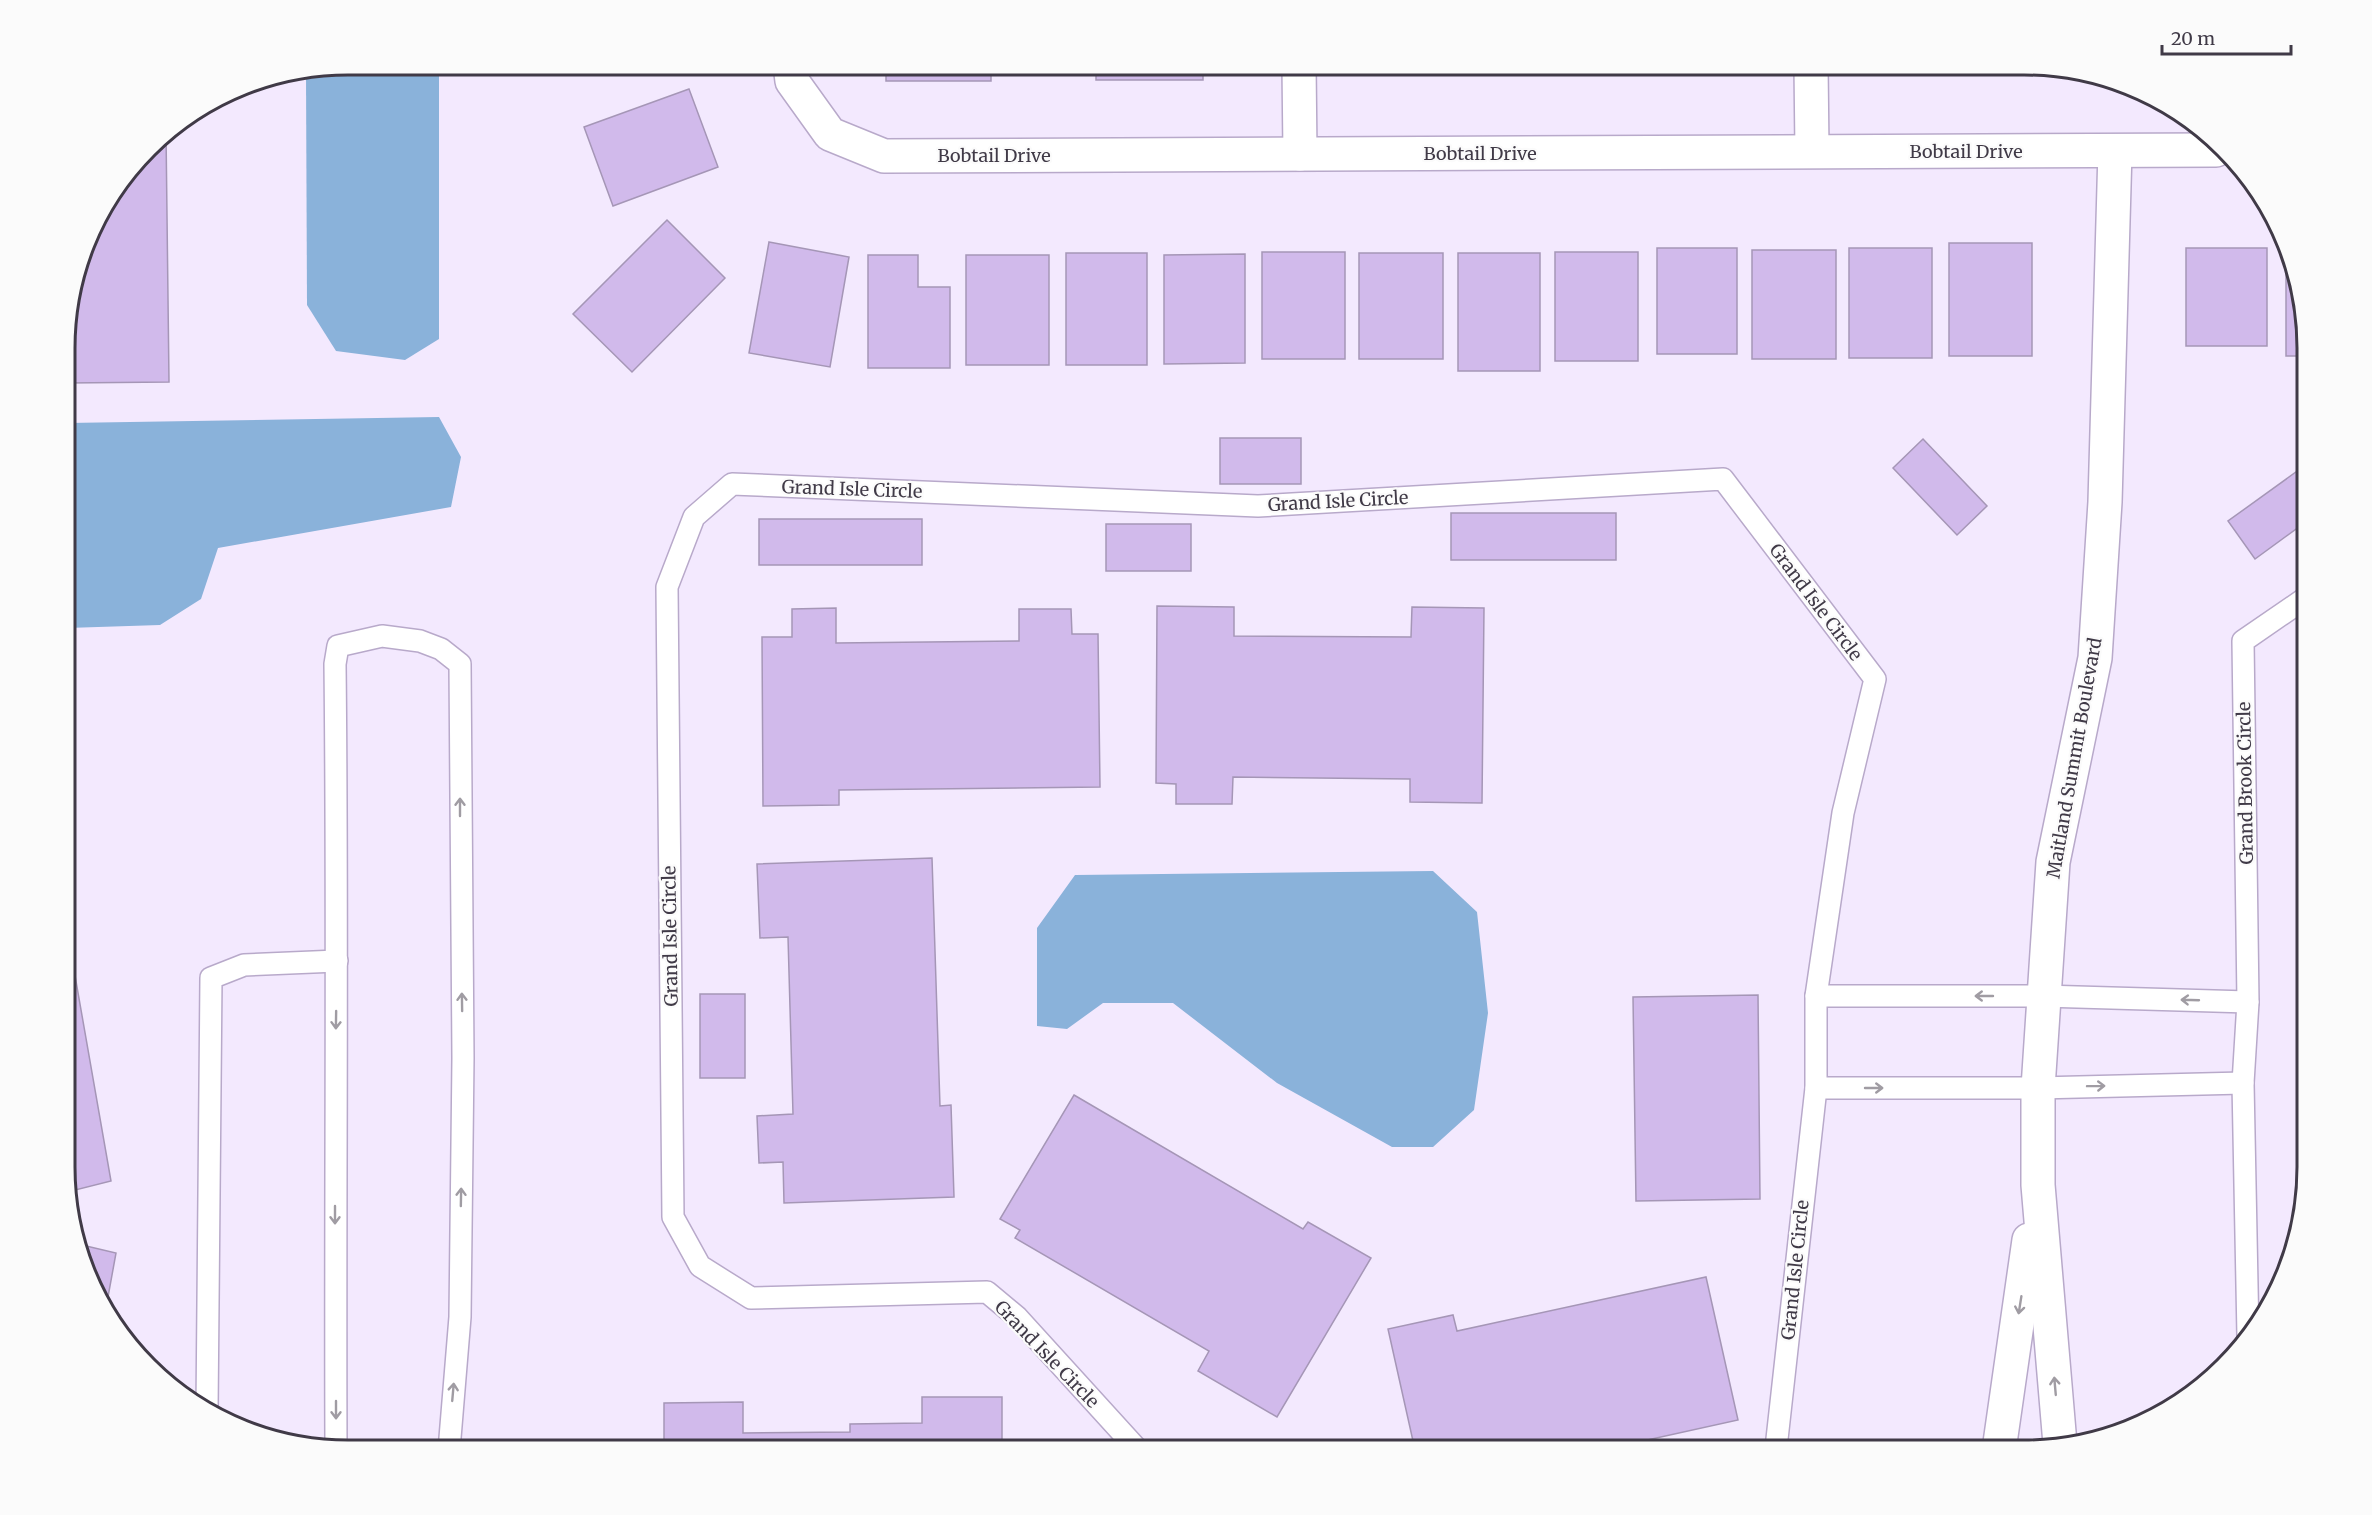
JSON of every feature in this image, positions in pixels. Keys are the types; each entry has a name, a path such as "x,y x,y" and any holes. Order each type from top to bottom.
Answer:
{"street":[{"name":"Bobtail Drive","path":"791,75 792,81 830,134 884,156 2212,150"},
{"path":"1299,75 1300,154"},
{"path":"1811,75 1812,151"},
{"name":"Maitland Summit Boulevard","path":"2059,1438 2038,1185 2038,1088 2054,862 2095,658 2105,502 2115,151"},
{"name":"Maitland Summit Boulevard","path":"2000,1440 2038,1185"}],"lane":[{"name":"Grand Isle Circle","path":"1129,1440 1017,1317 987,1292 751,1298 700,1266 673,1217 667,587 694,517 732,484 1258,506 1724,479 1875,679 1843,813 1816,996 1816,1088 1777,1440"},
{"name":"Grand Brook Circle","path":"2248,1324 2243,1083 2248,1002 2243,641 2297,604"},
{"path":"336,1439 335,664 338,646 382,636 420,641 441,649 459,664 463,1070 459,1317 449,1440"},
{"path":"207,1401 211,978 244,965 337,961"},
{"path":"1816,996 2043,996 2248,1002"},
{"path":"1816,1088 2038,1088 2243,1083"}],"water":[{"path":"348,75 439,75 439,339 405,360 336,351 307,305 306,78"},
{"path":"439,417 461,457 451,507 218,548 201,599 160,625 75,628 75,423"},
{"path":"1433,871 1477,912 1488,1013 1474,1110 1433,1147 1392,1147 1277,1083 1173,1003 1103,1003 1067,1029 1037,1026 1037,928 1075,875"}],"building":[{"path":"886,75 991,75 991,81 886,81"},
{"path":"1096,75 1203,75 1203,80 1096,80"},
{"path":"689,89 718,167 613,206 584,127"},
{"path":"166,145 169,382 75,383 77,312 89,260 103,227 121,196 143,168"},
{"path":"667,220 725,278 632,372 573,314"},
{"path":"769,242 849,257 830,367 749,353"},
{"path":"1949,243 2032,243 2032,356 1949,356"},
{"path":"1657,248 1737,248 1737,354 1657,354"},
{"path":"1849,248 1932,248 1932,358 1849,358"},
{"path":"2186,248 2267,248 2267,346 2186,346"},
{"path":"1752,250 1836,250 1836,359 1752,359"},
{"path":"1262,252 1345,252 1345,359 1262,359"},
{"path":"1555,252 1638,252 1638,361 1555,361"},
{"path":"1066,253 1147,253 1147,365 1066,365"},
{"path":"1359,253 1443,253 1443,359 1359,359"},
{"path":"1458,253 1540,253 1540,371 1458,371"},
{"path":"1245,254 1245,363 1164,364 1164,255"},
{"path":"868,255 918,255 918,287 950,287 950,368 868,368"},
{"path":"966,255 1049,255 1049,365 966,365"},
{"path":"2286,270 2295,312 2297,356 2286,356"},
{"path":"1220,438 1301,438 1301,484 1220,484"},
{"path":"1923,439 1987,506 1957,535 1893,468"},
{"path":"2297,471 2297,528 2255,559 2228,521"},
{"path":"1451,513 1616,513 1616,560 1451,560"},
{"path":"759,519 922,519 922,565 759,565"},
{"path":"1106,524 1191,524 1191,571 1106,571"},
{"path":"1157,606 1234,607 1234,636 1411,637 1412,607 1484,608 1482,803 1410,802 1410,779 1233,777 1232,804 1176,804 1176,784 1156,783"},
{"path":"836,608 836,643 1019,641 1019,609 1071,609 1072,634 1098,634 1100,787 839,790 839,805 763,806 762,637 792,637 792,609"},
{"path":"932,858 940,1106 951,1105 954,1197 784,1203 783,1162 759,1163 757,1116 793,1114 788,937 760,938 757,864"},
{"path":"75,976 111,1181 76,1190"},
{"path":"700,994 745,994 745,1078 700,1078"},
{"path":"1758,995 1760,1199 1636,1201 1633,997"},
{"path":"1074,1095 1303,1229 1308,1222 1371,1258 1277,1417 1198,1371 1209,1351 1015,1238 1020,1230 1000,1219"},
{"path":"86,1246 116,1253 108,1297"},
{"path":"1706,1277 1738,1420 1647,1440 1413,1440 1388,1329 1453,1315 1457,1331"},
{"path":"922,1397 1002,1397 1002,1440 664,1440 664,1403 743,1402 743,1433 850,1432 850,1424 922,1423"}]}
